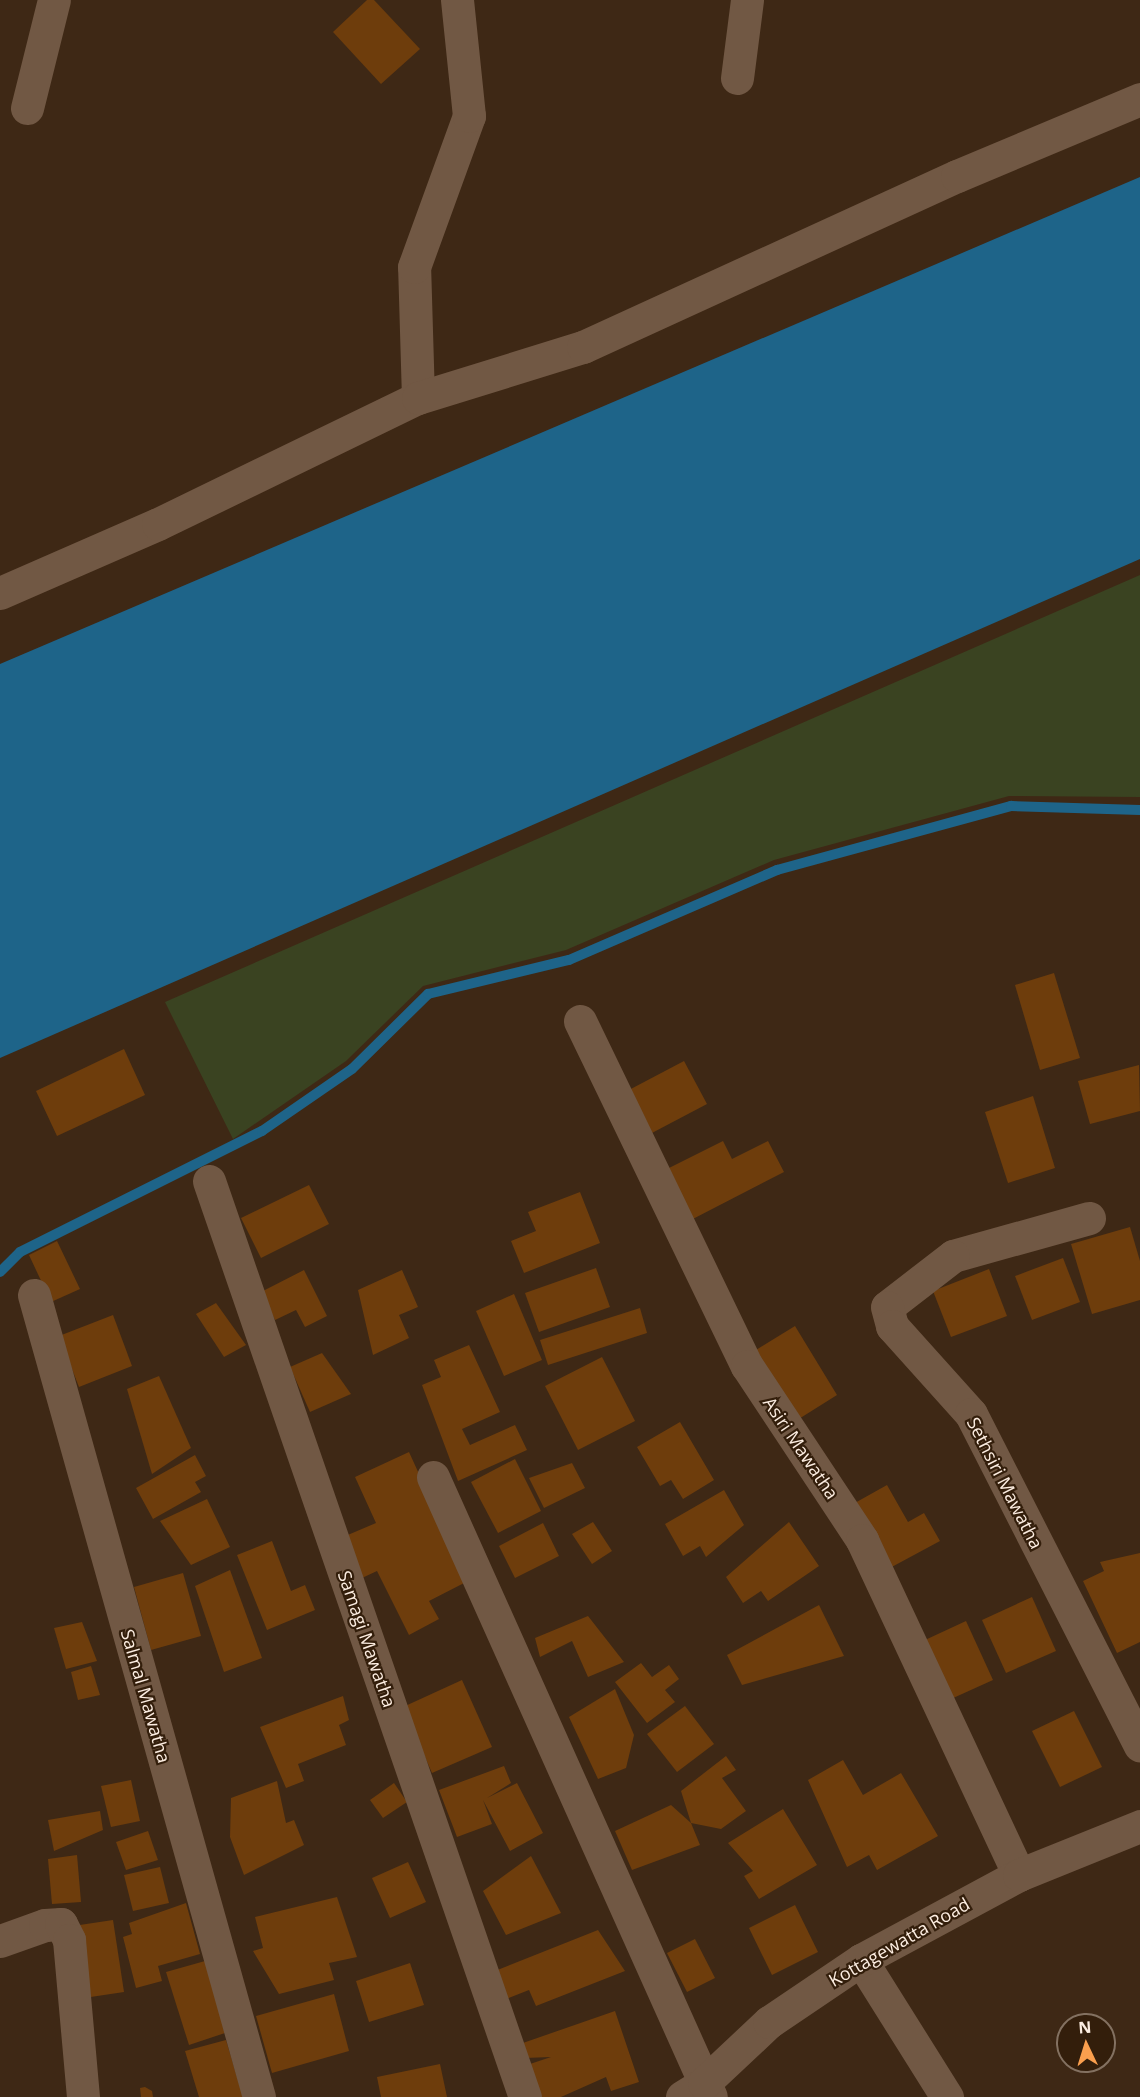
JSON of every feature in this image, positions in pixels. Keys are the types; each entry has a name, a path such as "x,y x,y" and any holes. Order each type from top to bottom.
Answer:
{"street":[{"path":"27,108 54,0"},
{"path":"418,398 414,267 469,116 457,0"},
{"path":"737,78 747,0"},
{"path":"0,593 158,524 418,398 583,347 957,176 1140,99"},
{"name":"Asiri Mawatha","path":"580,1021 747,1366 862,1540 1019,1875"},
{"name":"Samagi Mawatha","path":"209,1181 525,2097"},
{"name":"Sethsiri Mawatha","path":"1089,1218 953,1256 887,1306 892,1326 970,1414 1140,1745"},
{"name":"Salmal Mawatha","path":"34,1295 259,2097"},
{"path":"433,1477 699,2092"},
{"name":"Kottagewatta Road","path":"699,2092 769,2022 861,1960 1019,1875 1137,1832"},
{"path":"0,1941 45,1925 61,1924 69,1940 83,2097"},
{"path":"861,1960 947,2097"}],"green space":[{"path":"1140,575 1140,797 1009,796 774,860 566,950 423,986 346,1061 233,1139 165,1002"}],"water":[{"path":"1140,177 1140,559 0,1058 0,664"}],"building":[{"path":"367,0 374,0 420,49 381,84 333,32"},
{"path":"1054,973 1080,1058 1040,1070 1015,985"},
{"path":"124,1049 145,1095 57,1136 36,1091"},
{"path":"684,1061 707,1104 650,1134 627,1091"},
{"path":"1139,1065 1140,1111 1090,1124 1078,1081"},
{"path":"1033,1096 1055,1168 1008,1183 985,1112"},
{"path":"723,1141 732,1159 768,1141 784,1172 687,1222 661,1172"},
{"path":"309,1185 329,1224 261,1258 241,1218"},
{"path":"580,1192 600,1243 524,1273 511,1241 536,1231 528,1212"},
{"path":"1130,1227 1140,1261 1140,1300 1092,1314 1071,1244"},
{"path":"57,1241 80,1289 51,1302 29,1255"},
{"path":"1063,1258 1080,1302 1032,1320 1015,1276"},
{"path":"596,1268 610,1307 539,1332 525,1293"},
{"path":"989,1269 1007,1316 951,1337 933,1291"},
{"path":"304,1270 327,1316 305,1327 296,1310 275,1320 261,1292"},
{"path":"402,1270 418,1307 399,1315 409,1338 373,1355 358,1290"},
{"path":"514,1294 542,1360 504,1376 476,1311"},
{"path":"216,1303 246,1345 224,1357 196,1314"},
{"path":"640,1308 647,1333 548,1365 540,1340"},
{"path":"113,1315 132,1366 79,1387 59,1336"},
{"path":"795,1326 837,1395 794,1422 751,1353"},
{"path":"469,1345 500,1412 462,1429 470,1445 515,1425 527,1450 458,1481 422,1385 441,1377 434,1360"},
{"path":"322,1353 351,1394 310,1412 290,1367"},
{"path":"602,1357 635,1421 578,1450 545,1386"},
{"path":"159,1376 191,1448 152,1474 127,1389"},
{"path":"680,1422 714,1480 683,1499 671,1480 660,1486 637,1447"},
{"path":"409,1452 468,1581 429,1601 439,1619 409,1635 377,1571 362,1578 343,1537 376,1523 355,1477"},
{"path":"195,1455 206,1476 195,1482 201,1492 153,1519 136,1488"},
{"path":"515,1459 541,1511 498,1533 471,1482"},
{"path":"572,1463 585,1488 544,1508 529,1478"},
{"path":"887,1485 908,1522 924,1513 940,1541 888,1569 853,1504"},
{"path":"724,1490 744,1525 706,1557 700,1546 683,1556 665,1524"},
{"path":"207,1499 230,1547 191,1565 160,1521"},
{"path":"593,1522 612,1551 592,1564 572,1534"},
{"path":"789,1522 819,1566 768,1601 761,1591 743,1603 726,1577"},
{"path":"543,1523 559,1556 515,1578 499,1546"},
{"path":"272,1541 291,1591 305,1585 315,1610 267,1630 237,1555"},
{"path":"1140,1553 1140,1642 1117,1653 1083,1581 1104,1571 1100,1562"},
{"path":"230,1570 262,1658 224,1672 195,1586"},
{"path":"183,1573 201,1636 151,1650 134,1587"},
{"path":"1032,1597 1056,1651 1006,1673 982,1620"},
{"path":"819,1605 844,1656 742,1685 727,1655"},
{"path":"588,1616 624,1662 588,1677 572,1641 540,1657 535,1638"},
{"path":"966,1621 993,1680 951,1699 925,1640"},
{"path":"82,1622 97,1661 66,1669 54,1628"},
{"path":"641,1663 652,1677 669,1665 679,1679 665,1690 675,1702 647,1723 615,1682"},
{"path":"91,1666 100,1695 78,1700 71,1672"},
{"path":"462,1680 492,1747 432,1773 403,1707"},
{"path":"615,1689 634,1735 626,1768 598,1779 569,1717"},
{"path":"343,1696 349,1720 339,1725 346,1745 298,1764 304,1781 286,1788 260,1727"},
{"path":"685,1706 714,1744 677,1772 647,1734"},
{"path":"1074,1711 1102,1767 1060,1787 1032,1731"},
{"path":"726,1756 736,1770 722,1778 746,1811 721,1829 691,1823 681,1791"},
{"path":"843,1760 863,1795 901,1773 938,1836 877,1870 869,1855 847,1867 808,1780"},
{"path":"504,1766 511,1783 487,1798 517,1783 543,1833 510,1851 483,1800 492,1824 457,1837 439,1790"},
{"path":"131,1780 140,1821 111,1827 101,1786"},
{"path":"277,1781 286,1823 294,1820 304,1845 244,1875 230,1837 231,1798"},
{"path":"394,1783 407,1802 383,1818 370,1800"},
{"path":"671,1805 691,1823 700,1845 632,1870 615,1831"},
{"path":"783,1809 817,1865 759,1899 744,1876 753,1871 728,1843"},
{"path":"100,1811 103,1830 54,1851 48,1820"},
{"path":"148,1831 158,1860 126,1870 116,1842"},
{"path":"77,1855 81,1902 52,1904 48,1859"},
{"path":"531,1856 561,1913 506,1935 483,1891"},
{"path":"408,1862 426,1902 390,1918 372,1878"},
{"path":"160,1867 169,1903 133,1911 124,1875"},
{"path":"337,1897 357,1957 329,1963 334,1980 279,1994 253,1951 263,1948 255,1917"},
{"path":"186,1903 200,1954 158,1966 162,1981 136,1988 123,1937 132,1934 129,1923"},
{"path":"795,1905 818,1952 772,1975 749,1928"},
{"path":"113,1920 124,1992 84,1998 73,1926"},
{"path":"598,1930 625,1971 536,2006 529,1990 506,1999 495,1971"},
{"path":"695,1939 715,1978 687,1992 667,1953"},
{"path":"205,1961 225,2033 189,2045 166,1972"},
{"path":"410,1963 424,2005 369,2022 356,1981"},
{"path":"334,1994 349,2051 272,2073 256,2016"},
{"path":"615,2011 639,2082 611,2091 606,2077 561,2097 532,2097 521,2067 551,2057 525,2058 520,2044"},
{"path":"226,2040 243,2097 199,2097 185,2051"},
{"path":"440,2064 447,2097 381,2097 377,2077"},
{"path":"145,2087 152,2091 153,2097 141,2097 140,2088"}],"waterway":[{"path":"0,1272 20,1252 262,1131 352,1069 428,994 569,960 777,870 1011,806 1140,810"}]}
